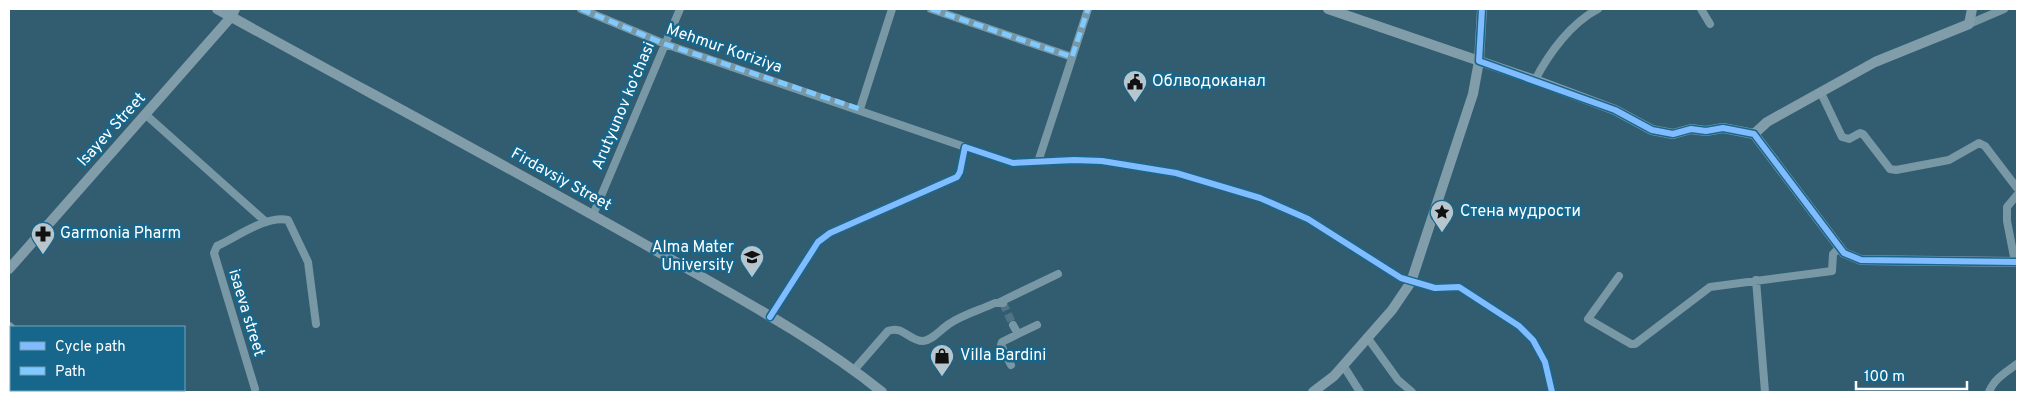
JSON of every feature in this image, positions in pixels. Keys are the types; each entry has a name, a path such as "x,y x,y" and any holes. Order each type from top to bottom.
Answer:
{"main road":[{"name":"Firdavsiy Street","path":"217,9 233,13 593,214 770,317 854,370 882,392"},
{"path":"1328,9 1535,80 1615,110 1652,130 1673,134 1691,128 1706,131 1723,128 1754,134 1844,253 1861,260 2016,262"},
{"path":"1313,392 1334,376 1392,310 1411,282 1473,94 1479,61 1482,9"},
{"path":"1965,9 1969,24"},
{"path":"1969,24 1972,9"},
{"name":"Isayev Street","path":"9,270 233,13"},
{"path":"1754,134 1767,122 1875,62 1969,24"}],"street":[{"name":"Mehmur Koriziya","path":"582,9 665,44 1012,163 1102,161 1176,173 1260,198 1308,219 1393,274 1411,282 1436,288 1459,287 1519,326 1534,340 1545,362 1552,392"},
{"name":"Arutyunov ko'chasi","path":"593,214 680,9"},
{"path":"860,110 892,9"},
{"path":"930,9 1072,58"},
{"path":"1038,162 1088,9"},
{"path":"1535,80 1557,45 1586,17 1598,9"},
{"path":"1701,9 1710,24"},
{"path":"1969,24 2004,9"},
{"path":"1821,93 1842,137 1848,138 1860,133 1862,134 1890,169 1896,170 1949,160 1979,143 1985,146 2017,188"},
{"path":"145,114 266,222"},
{"path":"770,317 818,242 830,233 957,177 960,172 965,147"},
{"path":"2016,262 2007,207 2017,195"},
{"path":"254,389 214,253 217,246 266,222 281,218 288,220 308,262 316,324"},
{"path":"1619,276 1588,319 1631,344 1635,344 1710,287 1832,271 1833,254 1840,247"},
{"path":"854,370 888,332 894,329 900,330 915,339 924,341 930,339 950,323 1001,302 1058,274"},
{"path":"1756,280 1765,392"},
{"path":"1013,325 1018,334"},
{"path":"1011,365 1001,345 1002,342 1036,325"},
{"path":"1367,337 1398,380 1412,392"},
{"path":"1989,392 1991,386 2002,374 2017,364"},
{"path":"1343,365 1360,392"}],"tunnel":[{"path":"1003,303 1013,325"}],"marked path":[{"path":"581,9 665,44 860,109"},
{"path":"931,9 1072,57 1088,9"}],"cycle path":[{"path":"1482,9 1479,61 1615,110 1652,130 1673,134 1691,129 1706,131 1723,128 1754,134 1844,253 1861,260 2017,262"},
{"path":"770,317 818,242 830,233 957,177 960,172 965,147 1013,163 1074,160 1102,161 1176,173 1260,198 1308,219 1401,278 1435,288 1459,287 1519,326 1533,340 1545,362 1552,392"}],"place":[{"name":"Облводоканал","path":"1135,103"},
{"name":"Стена мудрости","path":"1442,233"},
{"name":"Garmonia Pharm","path":"43,255"},
{"name":"Alma Mater University","path":"752,278"},
{"name":"Villa Bardini","path":"942,377"}]}
